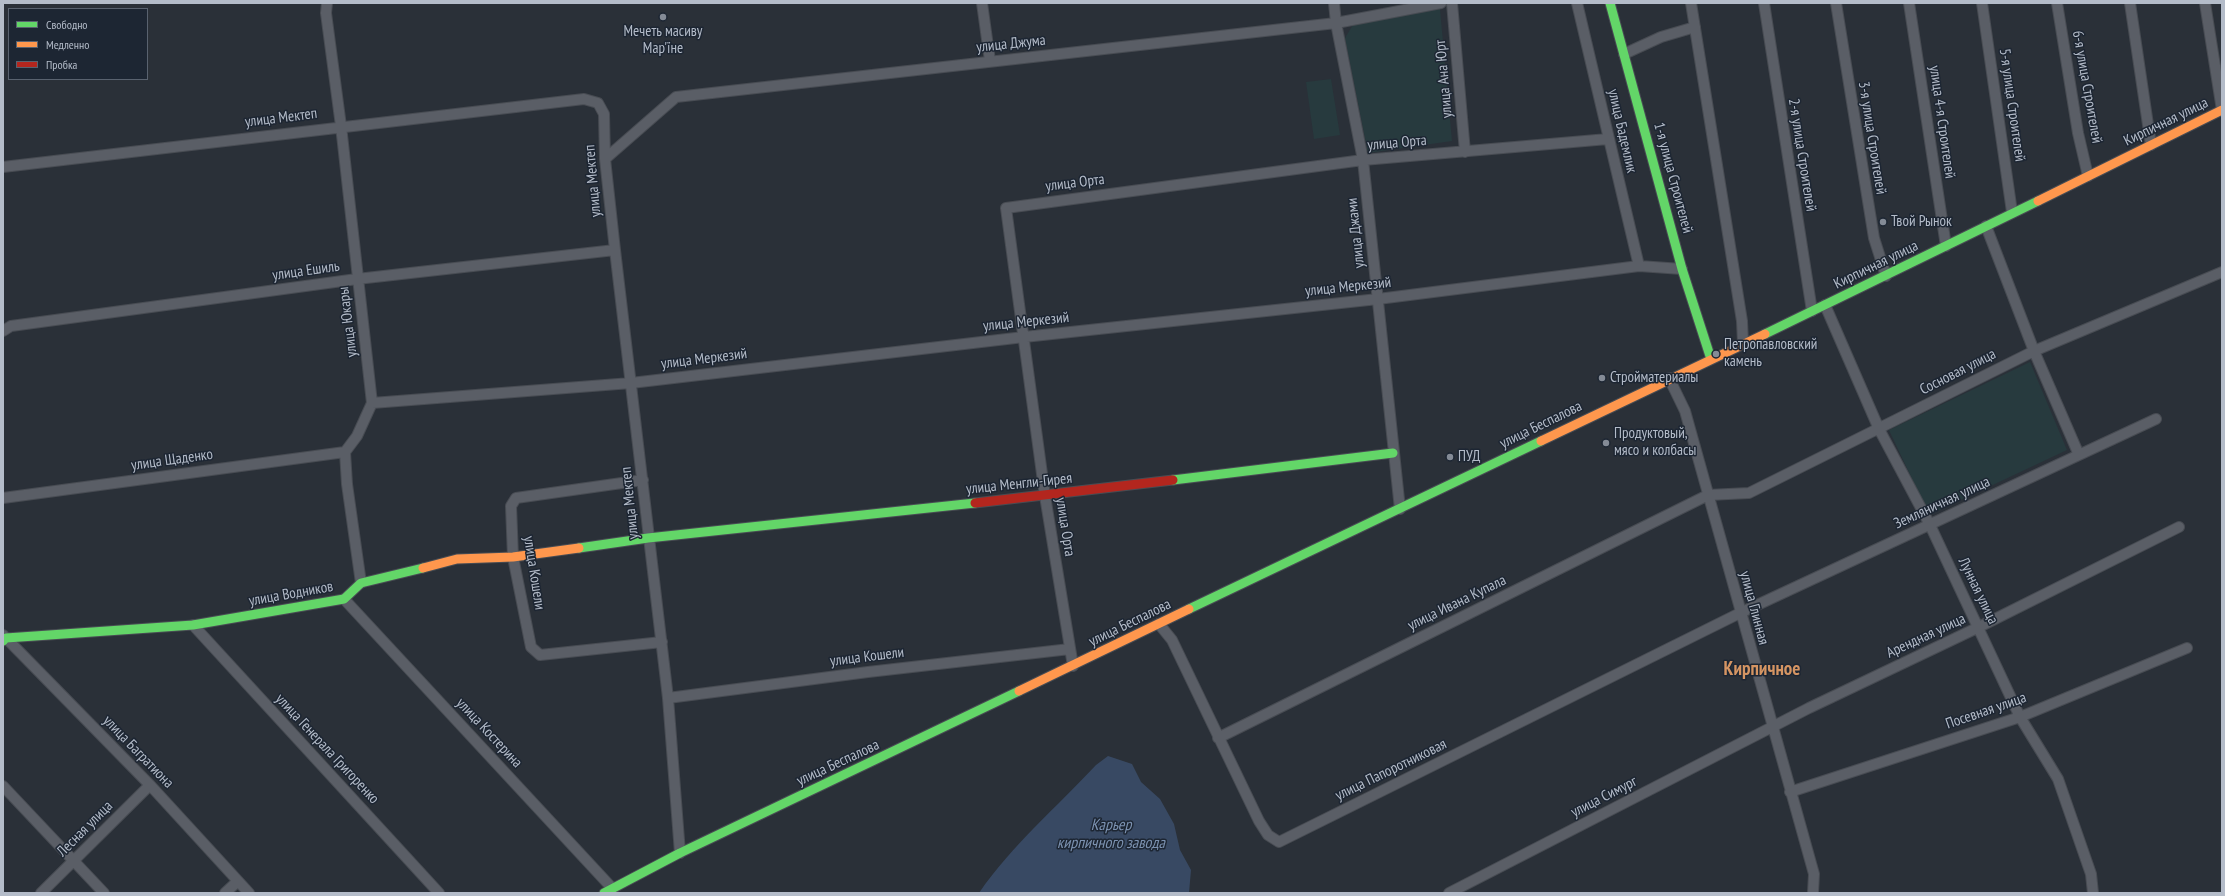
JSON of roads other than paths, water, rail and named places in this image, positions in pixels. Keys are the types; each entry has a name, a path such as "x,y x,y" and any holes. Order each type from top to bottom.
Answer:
{"main road":[{"name":"1-я улица Строителей","path":"1610,3 1659,178 1682,269 1711,359"},
{"name":"Кирпичная улица","path":"1669,378 1886,276 2012,212 2222,110"},
{"name":"улица Беспалова","path":"608,890 680,853 1400,509 1669,378"},
{"name":"улица Менгли-Гирея","path":"648,538 1045,496 1393,453"},
{"name":"улица Водников","path":"4,638 194,625 344,599 361,583 457,559 513,558 648,538"}],"street":[{"name":"улица Юкары","path":"327,3 326,14 341,126 372,403"},
{"path":"982,3 990,61"},
{"name":"улица Джами","path":"1334,3 1336,23 1363,160 1400,509"},
{"name":"улица Джума","path":"606,159 676,97 1336,23 1441,3"},
{"name":"улица Ана Юрт","path":"1452,3 1466,152"},
{"name":"улица Бадемлик","path":"1577,3 1639,266"},
{"path":"1691,3 1742,321 1743,343"},
{"name":"2-я улица Строителей","path":"1764,3 1812,311"},
{"name":"3-я улица Строителей","path":"1836,3 1874,238 1886,276"},
{"name":"улица 4-я Строителей","path":"1909,3 1946,246"},
{"name":"5-я улица Строителей","path":"1982,3 2012,212"},
{"name":"6-я улица Строителей","path":"2057,3 2078,133 2088,176"},
{"path":"2130,3 2151,145"},
{"path":"2205,3 2222,110"},
{"path":"1624,54 1661,37 1695,27"},
{"name":"улица Мектеп","path":"3,167 341,126 584,99 598,103 604,114 606,159 615,250 643,480 648,538 662,642 668,698 680,853"},
{"name":"улица Орта","path":"1073,666 1045,496 1006,208 1363,160 1608,139"},
{"path":"1986,226 2034,351 2079,455"},
{"name":"улица Ешиль","path":"3,331 11,326 357,279 615,250"},
{"name":"улица Меркезий","path":"372,403 631,383 1024,337 1378,299 1639,266 1682,269"},
{"name":"Сосновая улица","path":"1708,495 1749,493 2034,351 2222,272"},
{"name":"Лунная улица","path":"1825,305 1880,429 1930,525 2020,717 2058,779 2091,874 2093,893"},
{"name":"улица Глинная","path":"1669,378 1685,411 1772,728 1814,874 1813,893"},
{"path":"361,583 347,484 345,452 357,436 372,403"},
{"name":"Земляничная улица","path":"1740,613 2156,419"},
{"name":"улица Щаденко","path":"3,498 345,452"},
{"name":"улица Кошели","path":"643,480 516,498 511,506 513,558 531,648 540,655 662,642"},
{"name":"улица Ивана Купала","path":"1218,738 1708,495"},
{"name":"Арендная улица","path":"1772,728 1979,627 2178,526"},
{"name":"улица Костерина","path":"344,599 608,890"},
{"name":"улица Папоротниковая","path":"1159,624 1172,640 1259,821 1268,834 1279,842 1740,613"},
{"name":"улица Генерала Григоренко","path":"194,625 439,893"},
{"name":"улица Багратиона","path":"4,638 150,785 249,893"},
{"name":"Посевная улица","path":"1790,792 2020,717 2187,648"},
{"name":"улица Кошели","path":"668,698 868,672 1070,649"},
{"name":"улица Симург","path":"1449,893 1772,728"},
{"name":"Лесная улица","path":"41,893 150,785"},
{"path":"3,786 73,862 104,893"},
{"path":"225,893 238,881"}],"water":[{"name":"Карьер кирпичного завода","path":"1108,756 1132,764 1141,782 1160,799 1174,824 1180,850 1191,870 1189,893 979,893 1020,842 1096,765"}],"place":[{"name":"Мечеть масиву Мар'їне","path":"663,17"},
{"name":"Твой Рынок","path":"1883,222"},
{"name":"Петропавловский камень","path":"1716,354"},
{"name":"Стройматериалы","path":"1602,378"},
{"name":"Продуктовый, мясо и колбасы","path":"1606,443"},
{"name":"ПУД","path":"1450,457"}],"district":[{"name":"Кирпичное","path":"1762,670"}]}
